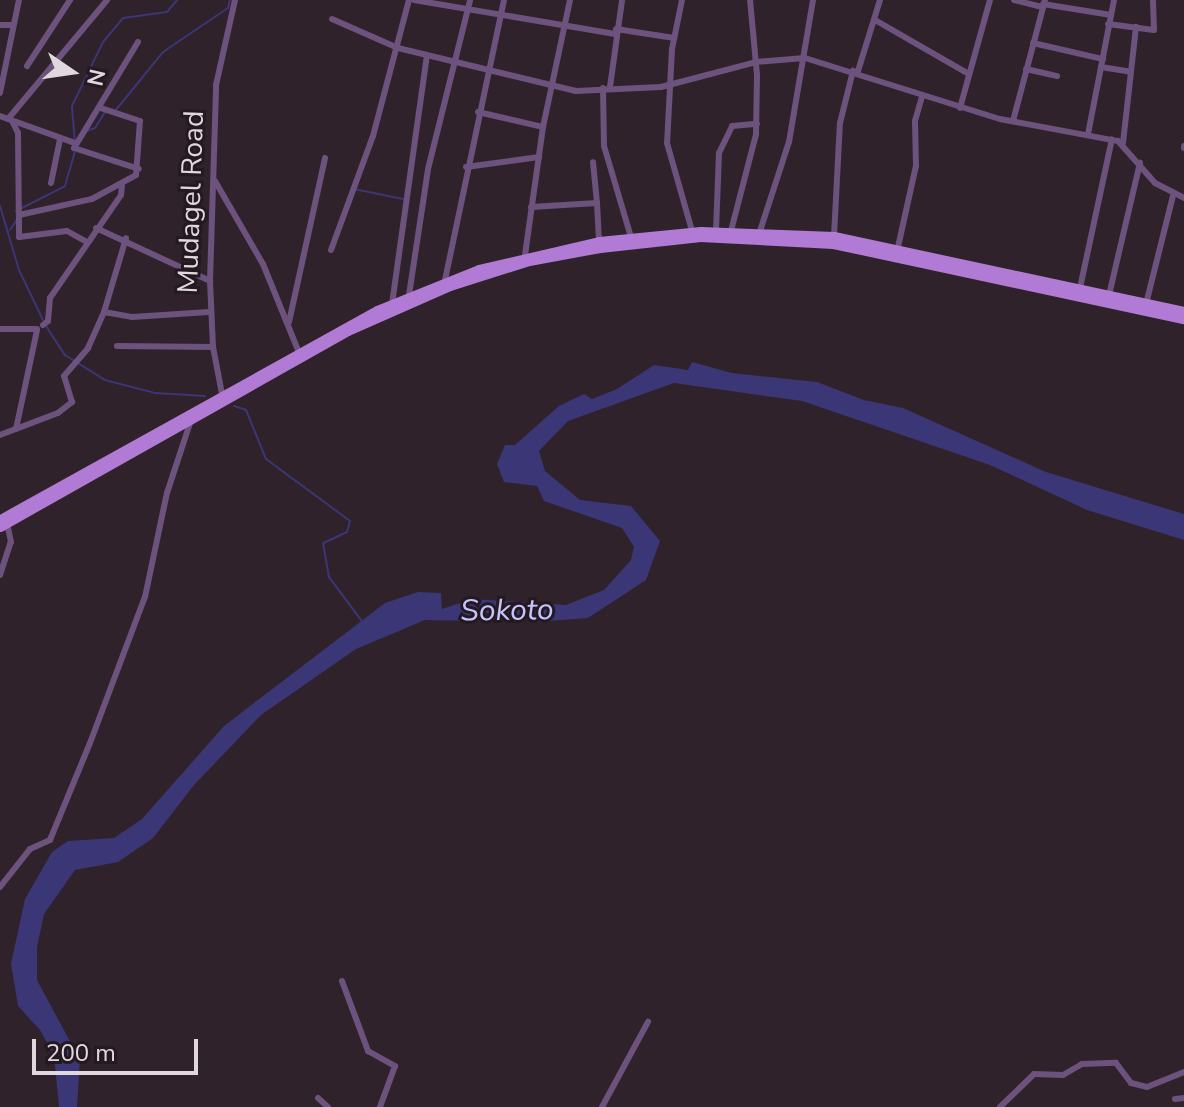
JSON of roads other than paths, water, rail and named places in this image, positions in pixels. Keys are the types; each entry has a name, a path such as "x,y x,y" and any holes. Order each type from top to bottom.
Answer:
{"main road":[{"path":"2,523 298,350 409,295 445,280 525,255 599,241 692,231 834,236 898,247 1184,311"},
{"path":"2,523 348,331 450,286 529,261 677,239 773,239 865,248 1184,319"}],"street":[{"path":"0,93 19,0"},
{"path":"27,66 70,0"},
{"path":"0,125 107,0"},
{"name":"Mudagel Road","path":"222,394 209,312 216,85 235,0"},
{"path":"331,250 412,0 564,27 674,38"},
{"path":"409,295 422,197 470,0"},
{"path":"445,280 466,167 504,0"},
{"path":"525,255 543,127 570,0"},
{"path":"622,0 607,87 604,146 631,237"},
{"path":"682,0 674,38 667,143 692,231"},
{"path":"731,231 757,124 756,62 750,0"},
{"path":"760,231 789,142 813,0"},
{"path":"834,236 840,123 880,0"},
{"path":"960,108 990,0"},
{"path":"1014,0 1111,15"},
{"path":"1088,134 1114,0"},
{"path":"1108,24 1154,30 1153,0"},
{"path":"1013,121 1044,4"},
{"path":"332,19 398,48 552,87 671,84 756,62 805,58 855,71 960,108 1123,143 1173,196 1184,198"},
{"path":"875,20 920,51 969,74"},
{"path":"0,25 13,25"},
{"path":"1123,143 1136,27"},
{"path":"138,42 101,108 75,143 74,152 139,169"},
{"path":"1033,43 1103,59"},
{"path":"392,304 427,56"},
{"path":"1101,67 1131,72"},
{"path":"1026,69 1057,76"},
{"path":"898,247 916,166 915,121 922,96"},
{"path":"19,215 92,199 122,186 139,169 140,121 101,108"},
{"path":"478,112 543,127"},
{"path":"6,119 75,143"},
{"path":"6,119 18,133 19,237 67,231 87,242"},
{"path":"716,231 719,153 732,126 757,124"},
{"path":"51,183 60,139"},
{"path":"1080,288 1112,139"},
{"path":"466,167 539,157"},
{"path":"289,324 325,158"},
{"path":"593,162 599,241"},
{"path":"1109,296 1140,163"},
{"path":"214,179 263,264 298,350"},
{"path":"16,429 50,298 121,195 122,186"},
{"path":"1146,304 1173,196"},
{"path":"531,207 597,203"},
{"path":"96,228 126,238 210,281"},
{"path":"0,435 58,413 72,402 64,376 81,358 104,312 126,238"},
{"path":"104,312 132,317 209,312"},
{"path":"0,329 42,326"},
{"path":"117,346 213,347"},
{"path":"222,394 235,395"},
{"path":"0,887 30,849 50,840 90,743 145,597 167,493 191,420"},
{"path":"0,575 11,542 2,523"},
{"path":"342,981 368,1051 395,1066 380,1107"},
{"path":"602,1107 648,1022"},
{"path":"1000,1107 1034,1074 1063,1075 1082,1064 1116,1063 1131,1083 1147,1087 1184,1072"},
{"path":"318,1098 328,1107"},
{"path":"1175,1099 1184,1098"}],"water":[{"name":"Sokoto","path":"692,362 732,373 817,382 864,400 903,408 1046,472 1184,514 1184,540 1087,510 990,465 802,401 674,383 568,421 539,451 545,471 580,500 631,506 660,541 646,580 588,618 535,622 507,613 485,613 475,621 425,620 356,649 261,715 194,785 153,838 118,862 75,870 44,914 37,947 37,980 80,1060 77,1107 59,1107 54,1055 40,1030 18,1006 11,964 25,899 52,852 68,841 114,838 142,819 224,726 385,603 418,592 441,593 442,609 472,599 566,605 604,590 631,560 634,547 622,528 544,501 537,486 504,482 497,464 505,445 515,445 559,406 584,394 592,399 617,389 654,365 688,370"}],"waterway":[{"path":"75,142 72,106 103,42 123,18 167,12 177,0"},
{"path":"115,111 163,52 228,8 230,0"},
{"path":"86,131 95,128 105,112"},
{"path":"16,211 65,186 75,152"},
{"path":"354,189 403,199"},
{"path":"0,206 19,270 43,320"},
{"path":"10,230 16,221"},
{"path":"46,326 65,355 105,380 155,393 205,396"},
{"path":"234,406 246,410 266,459 350,521 347,532 323,543 329,577 361,620"}]}
